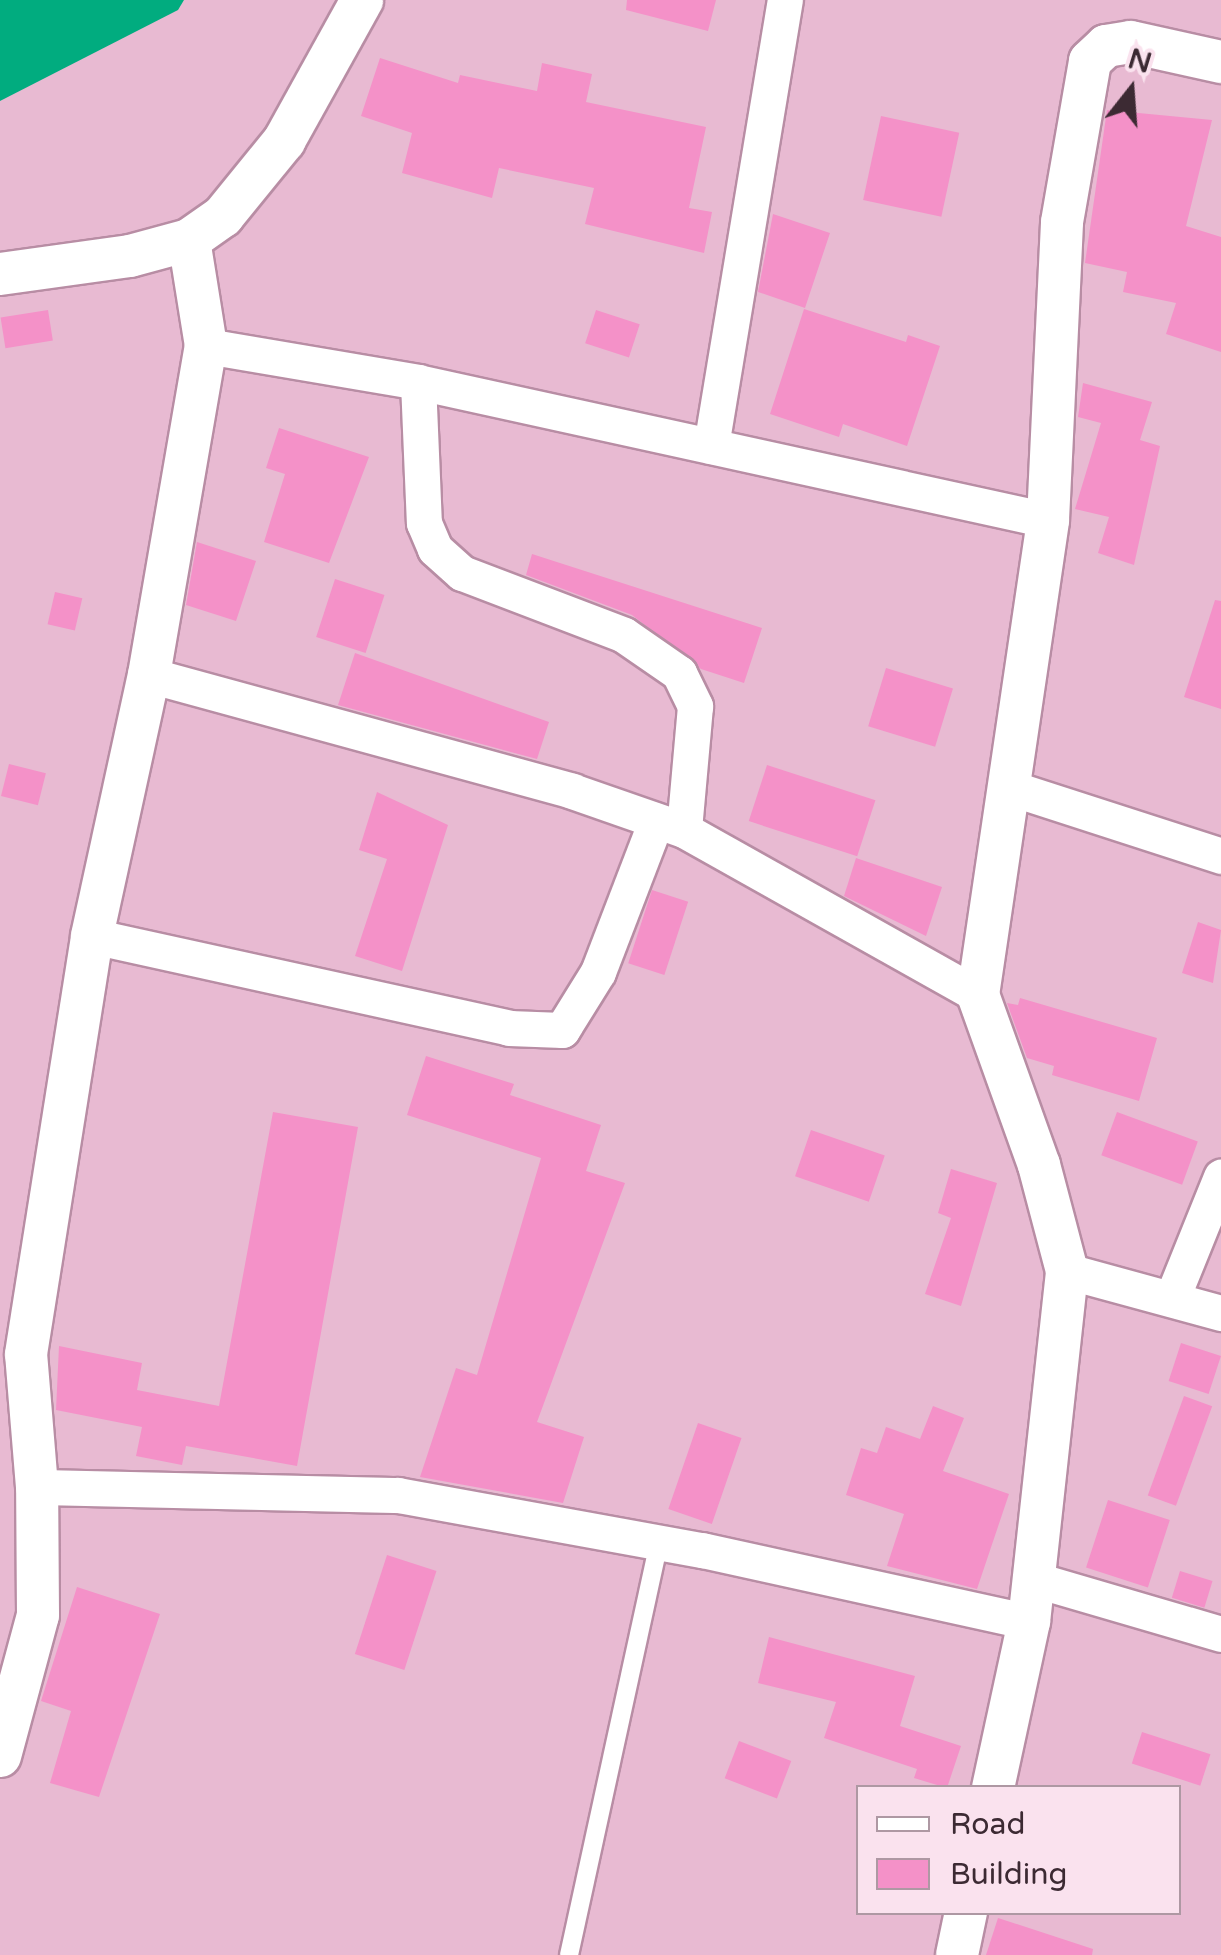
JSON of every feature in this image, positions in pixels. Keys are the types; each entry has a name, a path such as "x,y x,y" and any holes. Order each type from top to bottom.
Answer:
{"street":[{"path":"0,274 130,256 189,240 223,216 284,141 362,0"},
{"path":"711,446 785,0"},
{"path":"994,1785 1029,1622 1067,1272 1039,1164 978,995 1048,520 1062,222 1090,61 1106,46 1131,42 1221,62"},
{"path":"0,1756 38,1614 38,1486 26,1354 92,936 149,675 206,346 189,240"},
{"path":"206,346 418,382 1048,520"},
{"path":"92,936 508,1028 562,1030 598,972 670,825 694,706 679,673 624,635 462,573 435,549 424,523 418,382"},
{"path":"149,675 572,791 670,825 978,995"},
{"path":"1008,787 1221,856"},
{"path":"1172,1298 1221,1177"},
{"path":"1067,1272 1221,1314"},
{"path":"38,1486 398,1495 659,1542 1029,1622"},
{"path":"1034,1579 1221,1634"},
{"path":"956,1955 965,1915"}],"lane":[{"path":"569,1955 659,1542"}],"shaded area":[{"path":"0,0 184,0 178,10 0,101"}],"building":[{"path":"627,0 716,0 708,31 626,10"},
{"path":"380,58 458,83 460,75 537,91 542,63 592,74 586,102 706,127 689,208 712,212 704,253 585,224 594,188 499,168 492,198 402,173 412,133 361,116"},
{"path":"1107,110 1212,120 1186,226 1221,237 1221,352 1166,334 1176,303 1123,292 1127,272 1085,263"},
{"path":"881,116 959,133 941,217 863,200"},
{"path":"773,214 830,233 805,308 758,292"},
{"path":"804,309 906,342 908,335 940,346 907,446 843,424 839,437 770,414"},
{"path":"48,310 53,341 5,348 1,318"},
{"path":"596,310 640,324 629,358 585,343"},
{"path":"1083,383 1152,402 1140,440 1160,446 1134,565 1098,553 1109,517 1075,509 1101,423 1078,417"},
{"path":"279,428 369,457 329,563 264,542 285,474 266,468"},
{"path":"197,542 256,561 236,621 186,605"},
{"path":"532,554 762,628 744,683 701,669 632,615 526,575"},
{"path":"335,579 384,595 366,653 316,637"},
{"path":"55,592 82,598 75,630 48,624"},
{"path":"1215,600 1221,601 1221,709 1184,697"},
{"path":"355,653 549,722 537,759 338,705"},
{"path":"886,668 953,688 935,747 868,726"},
{"path":"9,764 46,773 38,805 1,796"},
{"path":"767,765 875,800 857,856 749,821"},
{"path":"377,792 448,825 402,971 355,956 387,859 359,850"},
{"path":"856,858 942,887 926,936 844,896"},
{"path":"652,890 688,902 664,975 628,963"},
{"path":"1198,922 1221,930 1213,983 1182,973"},
{"path":"1020,998 1157,1038 1139,1101 1052,1075 1054,1066 1027,1058 1007,1003 1018,1005"},
{"path":"426,1056 514,1084 510,1095 601,1125 586,1171 625,1183 537,1422 584,1437 563,1503 420,1477 456,1368 477,1375 541,1158 407,1115"},
{"path":"273,1112 358,1127 297,1466 186,1446 182,1465 136,1456 142,1427 56,1410 59,1346 142,1363 137,1390 219,1406"},
{"path":"1117,1112 1198,1141 1182,1185 1101,1155"},
{"path":"811,1130 885,1155 869,1202 795,1176"},
{"path":"951,1169 997,1183 961,1306 925,1294 951,1218 938,1213"},
{"path":"1181,1343 1221,1356 1209,1394 1169,1381"},
{"path":"1184,1396 1212,1406 1176,1506 1148,1496"},
{"path":"933,1406 964,1418 943,1471 1009,1494 977,1589 887,1566 904,1514 846,1495 861,1448 877,1453 886,1427 920,1439"},
{"path":"698,1423 741,1438 712,1524 668,1509"},
{"path":"1108,1500 1170,1520 1148,1588 1086,1568"},
{"path":"387,1555 436,1571 404,1670 355,1654"},
{"path":"1180,1571 1213,1581 1204,1608 1172,1598"},
{"path":"77,1587 160,1614 99,1797 50,1783 71,1711 41,1701"},
{"path":"769,1637 915,1676 900,1726 961,1746 948,1785 914,1778 917,1769 824,1738 836,1702 758,1683"},
{"path":"1142,1732 1210,1754 1200,1786 1132,1763"},
{"path":"739,1741 791,1761 777,1798 725,1778"},
{"path":"998,1918 1093,1949 1092,1955 986,1955"}]}
